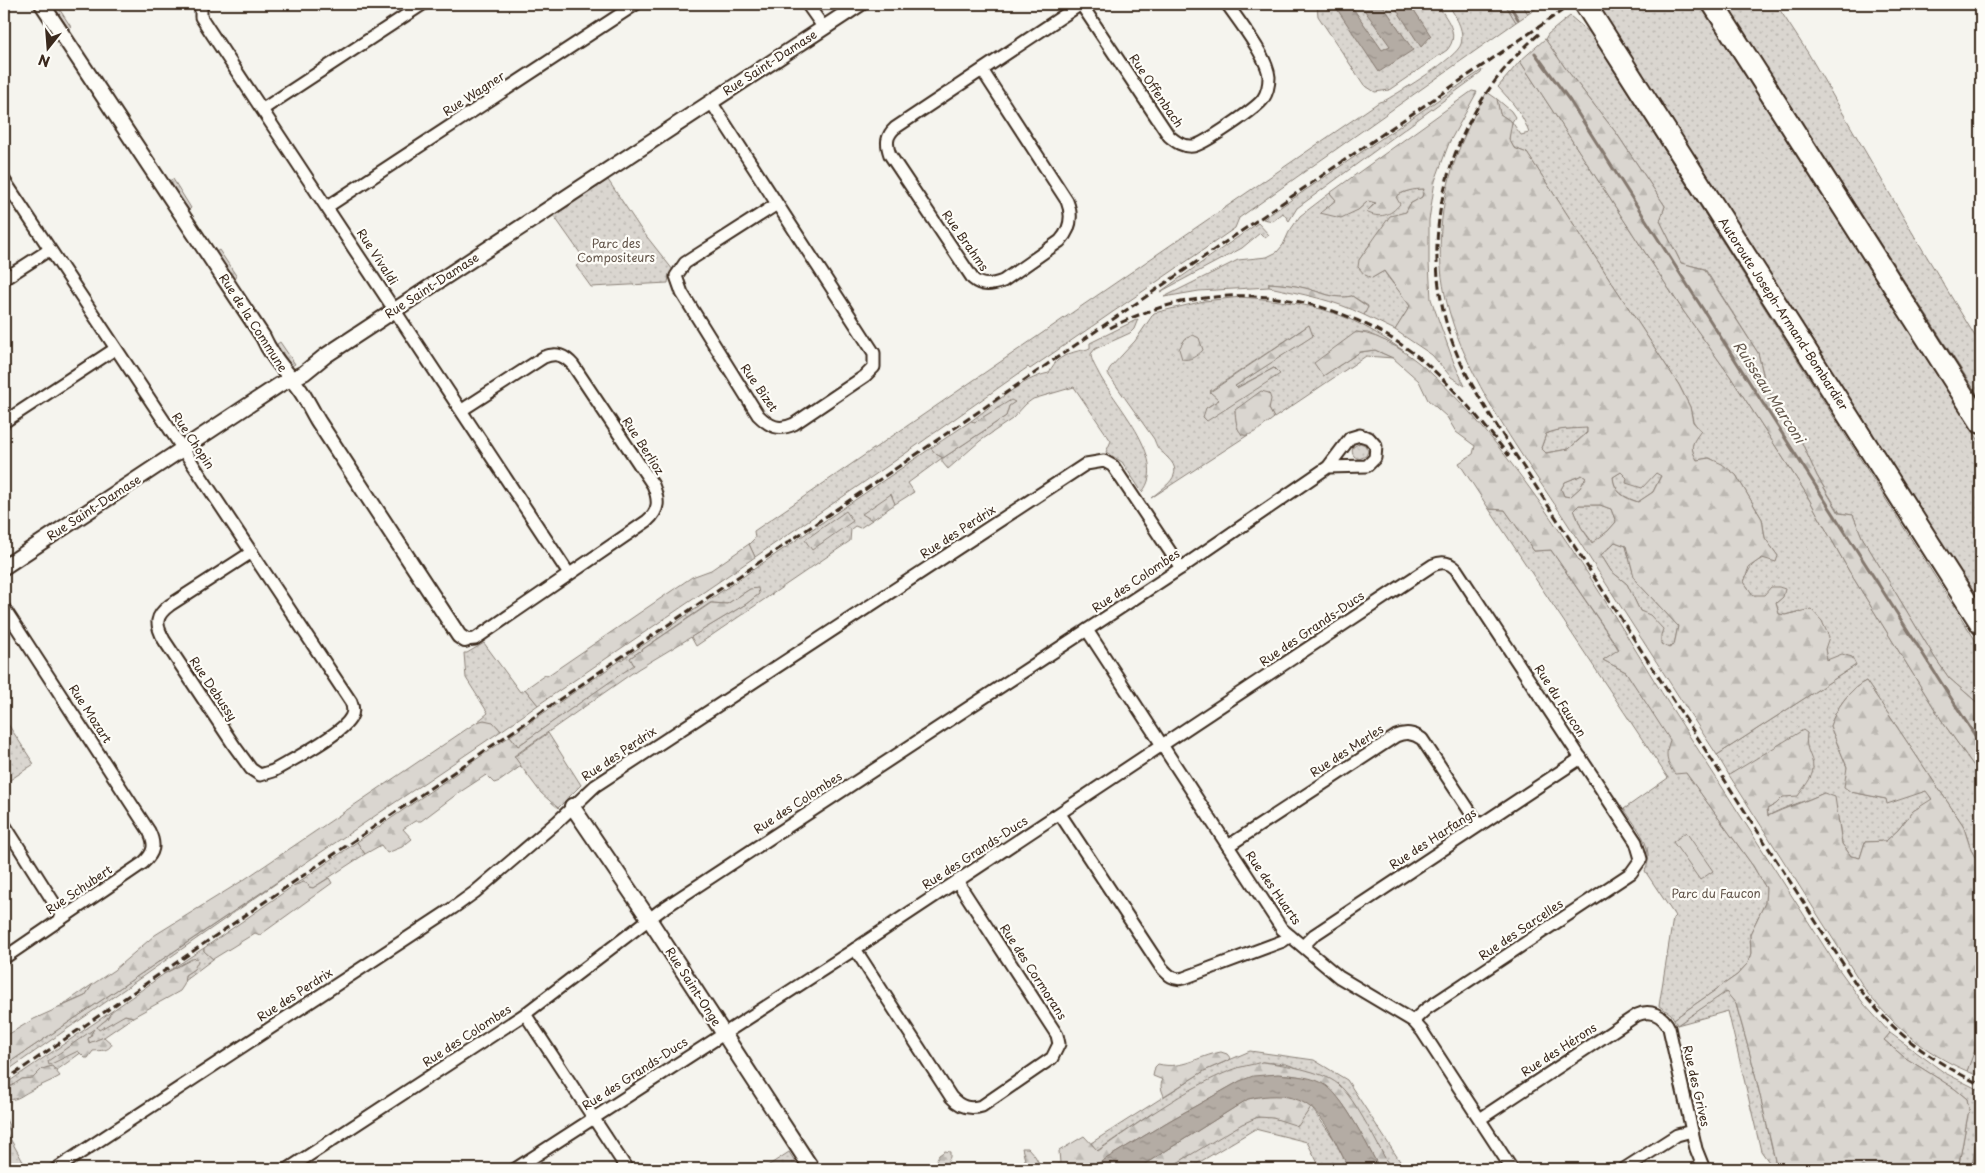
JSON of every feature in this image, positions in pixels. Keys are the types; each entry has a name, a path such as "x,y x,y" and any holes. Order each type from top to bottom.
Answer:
{"highway":[{"path":"1713,4 1981,423"},
{"name":"Autoroute Joseph-Armand-Bombardier","path":"1587,6 1981,624"}],"street":[{"name":"Rue de la Commune","path":"42,4 263,337 268,350 290,380 300,390 318,421 460,636 465,640"},
{"name":"Rue Vivaldi","path":"201,4 201,17 204,22 569,574"},
{"path":"263,109 423,4"},
{"name":"Rue Wagner","path":"327,207 636,4"},
{"path":"807,4 824,28"},
{"name":"Rue Saint-Damase","path":"4,567 279,385 304,373 320,362 325,356 860,4"},
{"name":"Rue Offenbach","path":"1081,4 1169,136 1179,144 1191,146 1203,142 1258,105 1267,91 1269,75 1264,60 1227,4"},
{"name":"Rue Brahms","path":"982,70 1067,201 1071,217 1066,235 1060,241 1003,281 986,285 978,283 973,279 890,155 887,140 895,128 982,70 1081,4"},
{"name":"Rue Bizet","path":"710,102 872,348 875,358 874,367 865,376 794,424 783,429 770,426 758,416 682,293 676,276 681,268 691,259 777,204"},
{"name":"Rue Chopin","path":"4,180 347,696 353,707 351,718"},
{"path":"4,279 49,250"},
{"path":"4,422 115,349"},
{"name":"Rue Berlioz","path":"462,410 544,357 557,354 563,356 573,365 653,485 658,506 651,518 475,639 465,640"},
{"name":"Rue des Perdrix","path":"56,1169 454,908 595,786 1086,464 1104,461 1114,466 1181,568"},
{"name":"Rue des Colombes","path":"288,1169 525,1014 661,910 1181,568 1328,467"},
{"name":"Rue Debussy","path":"252,552 163,610 158,622 159,630 164,640 243,759 251,769 260,775 273,771 335,733 351,718"},
{"name":"Rue des Grands-Ducs","path":"515,1169 1060,814 1433,565 1443,562 1449,563"},
{"name":"Rue du Faucon","path":"1449,563 1456,569 1636,842 1641,858"},
{"name":"Rue Mozart","path":"4,608 152,836"},
{"name":"Rue des Huarts","path":"1087,630 1282,929 1339,977 1413,1021 1512,1169"},
{"name":"Rue des Merles","path":"1228,846 1396,736 1404,734 1414,734 1422,739 1479,825"},
{"name":"Rue des Harfangs","path":"1302,946 1314,934 1581,758"},
{"name":"Rue Saint-Onge","path":"572,806 812,1169"},
{"path":"1060,814 1156,959 1170,976 1179,979 1184,978 1283,941 1290,936"},
{"path":"4,824 63,916"},
{"name":"Rue Schubert","path":"4,958 143,863 154,849 152,836"},
{"name":"Rue des Sarcelles","path":"1413,1021 1426,1009 1631,873 1641,858"},
{"name":"Rue des Cormorans","path":"854,949 951,1097 958,1103 970,1108 982,1106 1042,1066 1055,1055 1059,1039 957,880"},
{"name":"Rue des Hérons","path":"1480,1119 1637,1015 1646,1012 1655,1014"},
{"path":"525,1014 627,1169"},
{"name":"Rue des Grives","path":"1655,1014 1663,1019 1669,1028 1696,1149 1704,1169"},
{"path":"1624,1169 1677,1135 1692,1131"}],"green space":[{"path":"52,4 56,4 71,27 69,29"},
{"path":"1317,4 1437,4 1451,26 1453,38 1447,50 1389,90 1375,92 1364,85 1318,16"},
{"path":"1448,4 1505,4 1516,22 1239,218 1235,228 1030,369 1028,367 755,557 749,544 755,538 754,531 1379,102 1386,100 1415,82 1450,57 1461,44 1462,33 1459,23"},
{"path":"1505,4 1522,4 1528,14 1516,22"},
{"path":"1522,4 1543,4 1528,14"},
{"path":"1596,4 1699,4 1966,420 1981,444 1981,607 1671,118 1606,23"},
{"path":"1726,4 1776,4 1808,53 1981,346 1981,400"},
{"path":"1570,16 1590,33 1981,649 1981,706 1949,678 1862,537 1853,515 1840,513 1817,476 1802,443 1766,387 1758,353 1705,269 1681,263 1660,221 1665,206 1617,134 1545,39 1548,34"},
{"path":"1545,39 1617,134 1665,206 1660,221 1681,263 1704,269 1758,353 1766,387 1802,443 1817,476 1839,513 1853,515 1862,537 1935,658 1949,678 1981,706 1981,776 1944,724 1849,571 1804,490 1730,376 1684,312 1520,61"},
{"path":"1520,61 1684,312 1730,376 1804,490 1849,571 1944,724 1981,776 1981,868 1971,850 1963,825 1866,681 1854,689 1844,700 1830,726 1847,767 1851,792 1886,799 1927,791 1932,800 1913,811 1898,830 1886,841 1865,842 1860,858 1851,856 1842,844 1839,822 1824,793 1781,809 1768,816 1767,809 1776,804 1813,768 1805,743 1807,733 1729,775 1717,755 1856,665 1827,660 1825,649 1800,611 1785,615 1779,614 1776,603 1783,597 1753,596 1744,582 1749,570 1756,562 1778,556 1765,538 1762,519 1736,475 1710,458 1697,460 1692,445 1700,431 1693,421 1690,407 1679,385 1527,153 1514,148 1509,139 1511,122 1500,114 1497,99 1515,117 1512,122 1521,135 1529,133 1520,114 1498,87"},
{"path":"1482,70 1481,73 1297,208 1289,221 1283,213 1273,221 1263,219"},
{"path":"1472,91 1477,92 1449,143 1435,181 1429,220 1431,299 1454,363 1465,386 1451,377 1432,355 1395,330 1410,306 1384,271 1372,278 1365,275 1358,267 1359,260 1390,216 1406,212 1410,204 1422,197 1424,189 1402,193 1396,197 1400,204 1389,214 1380,216 1366,212 1376,203 1368,201 1358,210 1341,218 1320,213 1336,200 1330,193"},
{"path":"1487,92 1497,99 1500,114 1512,122 1509,139 1514,148 1527,153 1679,385 1690,407 1693,422 1701,431 1695,439 1692,448 1697,460 1709,458 1722,464 1736,475 1762,519 1765,538 1778,556 1776,562 1762,558 1749,567 1744,582 1753,595 1764,595 1771,587 1785,589 1783,597 1776,603 1779,614 1785,615 1811,609 1822,621 1829,637 1825,649 1827,660 1842,654 1852,657 1856,665 1717,755 1509,435 1472,370 1457,336 1447,302 1441,268 1440,245 1445,199 1450,177 1457,155","holes":["1587,428 1587,433 1569,449 1546,453 1541,448 1546,434 1561,430","1621,472 1627,478 1626,483 1642,488 1656,473 1661,476 1653,492 1638,502 1628,499 1621,494 1615,487 1613,477","1582,475 1586,478 1580,488 1570,497 1564,496 1561,489 1565,482","1579,505 1600,505 1611,509 1616,522 1608,531 1592,543 1581,527 1574,510","1615,542 1626,546 1635,580 1678,626 1674,645 1669,648 1661,644 1663,629 1650,615 1640,611 1627,584 1611,571 1601,555"]},
{"path":"173,179 191,208 189,210 169,181"},
{"name":"Parc des Compositeurs","path":"608,180 640,228 673,270 669,276 668,283 591,287 576,266 585,260 554,216"},
{"path":"1414,189 1424,189 1422,197 1410,204 1406,212 1371,243 1359,260 1372,278 1384,271 1410,306 1395,330 1364,315 1368,306 1352,296 1334,296 1292,285 1269,283 1269,287 1199,291 1164,297 1238,260 1267,257 1277,252 1300,216 1330,193 1336,200 1321,213 1358,210 1368,201 1376,202 1366,212 1399,194"},
{"path":"1258,223 1269,235 1265,238 1260,233 1242,248 1160,292"},
{"path":"219,250 237,277 234,279 216,252"},
{"path":"1269,283 1300,287 1340,297 1352,296 1368,307 1364,315 1329,301 1269,287"},
{"path":"1241,297 1282,301 1322,309 1362,325 1404,351 1368,333 1356,332 1323,376 1360,352 1375,350 1393,358 1366,356 1274,418 1269,409 1235,410 1237,427 1242,435 1248,435 1151,498 1171,480 1175,470 1173,464 1159,449 1108,374 1110,368 1135,341 1154,313 1204,301","holes":["1309,325 1312,336 1235,386 1236,388 1274,368 1206,408 1219,400 1210,391"]},
{"path":"1138,319 1130,333 1095,349 1091,354 1092,361 1098,372 1136,430 1144,447 1149,463 1149,479 1142,492 1122,462 1106,452 1111,441 1074,387 1033,399 1012,419 980,441 948,469 942,462 942,458 908,483 914,492 895,504 891,495 865,515 872,520 860,528 855,526 851,529 850,541 696,646 691,637 746,604 759,594 750,589 727,604 710,603 630,658 635,665 518,746 510,736 931,448 943,458 1006,416 1009,406 975,422 971,421 1018,386 1049,373 1054,364 1064,356 1090,348 1090,343"},
{"path":"1309,325 1313,336 1235,386 1237,388 1274,368 1280,374 1207,421 1203,417 1206,408 1219,400 1210,392"},
{"path":"1356,332 1396,347 1440,382 1485,430 1530,488 1572,549 1838,968 1864,1004 1890,1033 1884,1040 1904,1057 1955,1089 1967,1099 1969,1109 1958,1169 1777,1169 1753,1065 1736,1004 1726,992 1677,1025 1674,1019 1737,975 1748,963 1751,953 1750,934 1765,903 1766,888 1753,866 1686,773 1675,774 1672,770 1667,758 1670,740 1626,672 1603,660 1619,649 1551,550 1534,551 1505,510 1489,509 1459,463 1473,454 1475,446 1456,432 1447,417 1428,400 1419,381 1393,358 1375,350 1360,352 1323,376 1314,363"},
{"path":"1193,335 1199,338 1203,350 1193,358 1182,359 1179,349 1185,339"},
{"path":"280,342 295,364 290,367 279,353 277,344"},
{"path":"1261,391 1269,393 1271,399 1269,409 1274,418 1253,433 1242,434 1236,422 1235,410"},
{"path":"1011,400 1015,402 1009,406 1006,416 943,458 931,448 971,421 975,422"},
{"path":"1587,427 1587,432 1569,449 1545,453 1541,448 1546,434"},
{"path":"1360,443 1365,445 1368,451 1366,456 1359,459 1354,456 1352,451 1353,447"},
{"path":"1621,472 1627,478 1657,473 1661,475 1653,492 1638,502 1624,496 1615,487 1613,477"},
{"path":"1582,475 1586,478 1580,488 1570,497 1564,496 1561,489 1565,482"},
{"path":"891,494 895,504 872,520 862,514"},
{"path":"1579,505 1600,505 1611,509 1616,522 1593,543 1581,527 1574,510"},
{"name":"Parc du Faucon","path":"1489,509 1505,510 1534,551 1551,550 1619,650 1603,660 1626,672 1671,740 1686,773 1753,866 1766,888 1765,903 1750,934 1751,953 1748,963 1737,975 1674,1019 1671,1014 1659,1006 1673,918 1675,916 1645,871 1648,862 1646,846 1639,830 1624,809 1668,778"},
{"path":"846,511 853,521 812,550 805,540"},
{"path":"1615,542 1626,546 1635,580 1678,626 1674,645 1668,648 1661,644 1660,633 1655,624 1640,611 1627,584 1611,571 1601,555"},
{"path":"749,544 755,557 538,705 525,689 692,577 711,570"},
{"path":"758,588 759,594 746,604 638,669 514,756 521,766 500,781 494,783 486,775 421,821 415,821 403,829 412,839 402,847 387,853 381,845 365,854 357,842 510,736 518,746 634,665 630,658 711,603 727,604 750,589"},
{"path":"484,643 520,692 525,689 538,705 501,731 491,722 477,722 488,713 466,678 464,653"},
{"path":"1866,681 1963,825 1971,850 1981,868 1981,1024 1975,1050 1967,1071 1925,1048 1901,1029 1868,994 1729,775 1803,730 1807,733 1806,739 1813,764 1811,775 1798,796 1783,797 1767,809 1768,816 1824,793 1835,797 1842,844 1851,856 1860,858 1865,842 1886,841 1898,830 1913,811 1932,799 1926,791 1887,804 1886,799 1851,792 1844,787 1847,767 1830,726 1844,700 1854,689"},
{"path":"4,718 34,764 4,784"},
{"path":"484,720 493,722 501,731 4,1066 4,1037 34,1019 85,996 93,984 114,970 155,935 242,881 477,722"},
{"path":"548,733 581,785 558,808 541,793 514,757"},
{"path":"1686,832 1713,871 1700,880 1673,842"},
{"path":"357,842 365,854 313,888 304,882 293,886"},
{"path":"301,866 4,1073 4,1066"},
{"path":"329,878 332,883 260,935 255,933 213,959 204,951 204,948 293,886 304,882 313,888"},
{"path":"204,948 204,951 213,959 184,981 185,975 194,969 192,959 164,974"},
{"path":"197,958 198,961 194,969 185,975 184,985 180,991 133,1017 125,1015 99,1030 97,1027 107,1019 112,1011 164,974"},
{"path":"93,984 85,996 61,1006"},
{"path":"1726,991 1736,1004 1753,1065 1777,1169 1774,1169 1761,1151 1728,1011 1677,1025"},
{"path":"112,1011 107,1019 98,1027 125,1015 133,1017 104,1037 90,1043 88,1039 92,1034 78,1051 82,1052 57,1070 52,1067 42,1069 33,1078 22,1079 4,1091 4,1085"},
{"path":"94,1029 88,1039 89,1043 104,1037 112,1044 108,1048 93,1051 88,1058 85,1058 78,1051 49,1065 48,1061"},
{"path":"1980,1032 1980,1077 1967,1071"},
{"path":"1890,1033 1945,1073 1979,1090 1981,1104 1972,1169 1958,1169 1969,1109 1967,1099 1955,1089 1904,1057 1884,1040"},
{"path":"1250,1051 1314,1060 1347,1080 1405,1169 1391,1169 1347,1094 1323,1077 1286,1064 1262,1062 1151,1114 1097,1151 1091,1143 1204,1071"},
{"path":"1221,1052 1227,1054 1231,1059 1204,1071 1164,1096 1161,1086 1163,1080 1153,1076 1155,1067 1158,1064 1183,1064"},
{"path":"1262,1062 1291,1066 1312,1072 1331,1079 1338,1084 1360,1112 1391,1169 1380,1169 1343,1104 1327,1088 1304,1078 1278,1074 1252,1077 1240,1081 1089,1169 1050,1169 1060,1163 1059,1151 1084,1136 1098,1151 1163,1107 1197,1087 1235,1069"},
{"path":"52,1066 60,1076 17,1098 7,1100 4,1096 4,1091 22,1079 33,1078 42,1069"},
{"path":"1266,1095 1290,1097 1301,1100 1311,1107 1298,1126 1273,1118 1258,1117 1242,1124 1167,1169 1137,1169 1248,1099"},
{"path":"1311,1107 1334,1139 1349,1169 1321,1169 1307,1142 1255,1129 1188,1169 1167,1169 1228,1131 1252,1119 1270,1117 1298,1125"},
{"path":"4,1115 9,1126 7,1133 27,1169 4,1169"},
{"path":"1022,1148 1028,1148 1042,1169 1002,1169 1026,1164"},
{"path":"945,1151 950,1152 950,1157 945,1166 946,1169 932,1169 939,1155"},
{"path":"789,1152 800,1169 763,1169"}],"water":[{"path":"1338,4 1350,4 1382,50 1390,46 1360,4 1382,4 1413,50 1379,72 1335,6"},
{"path":"1393,4 1410,4 1431,36 1421,47"},
{"path":"1981,1070 1981,1104 1979,1090"},
{"path":"1278,1074 1310,1078 1327,1086 1342,1102 1380,1169 1349,1169 1332,1135 1314,1110 1302,1102 1288,1097 1270,1096 1248,1099 1137,1169 1089,1169 1240,1081 1253,1076"},
{"path":"1981,1104 1981,1169 1972,1169"}],"waterway":[{"name":"Ruisseau Marconi","path":"1509,4 1518,19"},
{"name":"Ruisseau Marconi","path":"1535,53 1570,101 1981,745"}],"railway":[{"path":"4,1081 1572,4"},
{"path":"1539,34 1510,63 1485,96 1465,131 1450,169 1440,209 1437,250 1440,291 1449,332 1463,368 1495,423 1856,984 1883,1017 1897,1030 1927,1054 1981,1085"},
{"path":"1110,328 1148,311 1187,301 1227,296 1268,297 1307,304 1346,316 1383,333 1430,367 1466,403 1509,456"}]}
